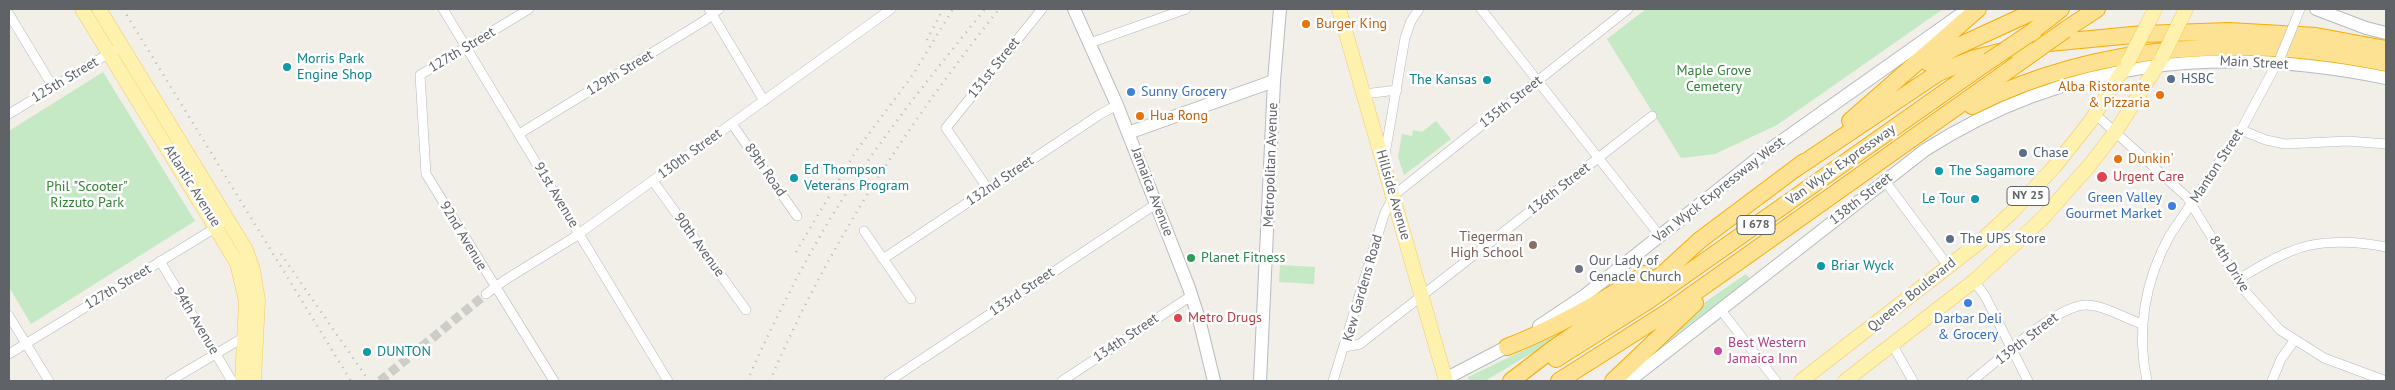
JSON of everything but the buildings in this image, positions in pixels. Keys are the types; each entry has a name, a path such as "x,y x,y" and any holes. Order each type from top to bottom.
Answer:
{"highway":[{"path":"1796,169 1978,9"},
{"path":"1876,99 1946,52 2038,9"},
{"name":"Van Wyck Expressway","path":"1518,381 1648,301 2029,34 2061,9"},
{"name":"Van Wyck Expressway","path":"1559,381 1644,328 2097,9"},
{"path":"1507,347 1538,335 1579,314 1700,240 1796,169 1938,73 1975,58 2028,45 2143,34 2228,31 2316,36 2386,49"},
{"path":"1923,130 2025,82 2079,66 2142,53 2198,48 2273,47 2336,53 2386,63"},
{"path":"1511,381 1554,348 1664,273 1700,240"},
{"path":"1613,381 1749,254"}],"main road":[{"name":"Atlantic Avenue","path":"82,9 116,49"},
{"name":"Atlantic Avenue","path":"99,9 116,49 222,223 246,250 253,270 258,300 254,381"},
{"name":"Jamaica Avenue","path":"1074,9 1117,105 1192,296 1214,381"},
{"name":"Metropolitan Avenue","path":"1260,381 1274,81 1280,9"},
{"name":"Hillside Avenue","path":"1339,9 1394,195 1444,381"},
{"name":"Van Wyck Expressway West","path":"1444,381 1507,347 1554,316 1660,236 1762,155 1969,9"},
{"name":"Queens Boulevard","path":"1802,381 1986,236 2026,198 2056,166 2095,114 2125,67 2155,9"},
{"path":"2316,9 2366,28 2386,33"},
{"name":"Queens Boulevard","path":"1845,381 1974,281 2023,238 2058,202 2116,131 2159,62 2183,15"},
{"name":"Main Street","path":"2125,67 2159,62 2279,60 2386,78"},
{"name":"138th Street","path":"1629,381 1925,150 1989,114 2054,88 2125,67"},
{"path":"1128,133 1274,81"},
{"name":"Atlantic Avenue","path":"222,223 240,272 246,301 242,381"}],"street":[{"name":"91st Avenue","path":"443,9 668,381"},
{"name":"127th Street","path":"420,75 529,9"},
{"name":"130th Street","path":"486,294 579,234 891,9"},
{"name":"131st Street","path":"988,189 946,128 1042,9"},
{"path":"1090,43 1186,9"},
{"path":"1384,163 1406,32 1418,9"},
{"path":"1481,9 1660,236"},
{"name":"135th Street","path":"1394,195 1628,9"},
{"name":"Manton Street","path":"2147,381 2142,349 2142,324 2150,284 2161,252 2241,130 2279,60 2300,9"},
{"path":"713,11 764,101"},
{"name":"129th Street","path":"519,134 713,11"},
{"path":"9,14 54,87"},
{"name":"125th Street","path":"9,114 116,49"},
{"name":"92nd Avenue","path":"420,75 426,174 554,381"},
{"path":"1364,94 1397,90"},
{"name":"132nd Street","path":"883,259 1098,115 1117,105"},
{"name":"84th Drive","path":"2095,114 2116,131 2192,204 2237,280 2260,309 2294,341 2324,358 2386,381"},
{"name":"136th Street","path":"1345,347 1360,344 1652,116"},
{"name":"89th Road","path":"732,124 797,216"},
{"path":"2241,130 2266,140 2285,144 2348,141 2386,144"},
{"path":"1885,180 1948,266"},
{"name":"90th Avenue","path":"653,181 746,310"},
{"name":"Kew Gardens Road","path":"1333,381 1345,347 1384,214 1394,195"},
{"name":"133rd Street","path":"889,381 1156,204"},
{"name":"127th Street","path":"9,354 222,223"},
{"path":"864,231 911,299"},
{"path":"2237,280 2287,252 2303,248 2349,243 2386,247"},
{"name":"94th Avenue","path":"160,261 232,381"},
{"path":"1974,281 1985,296 2028,381"},
{"name":"134th Street","path":"1062,381 1192,296"},
{"name":"139th Street","path":"1972,381 2056,315 2080,305 2096,306 2142,324"},
{"path":"1720,309 1776,381"},
{"path":"9,316 49,381"},
{"path":"170,381 257,330"},
{"path":"2272,381 2281,359 2294,341"},
{"path":"1892,344 1913,381"}],"green space":[{"name":"Maple Grove Cemetery","path":"1646,9 1943,9 1777,125 1715,154 1681,158 1607,39"},
{"name":"Phil \"Scooter\" Rizzuto Park","path":"103,72 195,221 31,324 9,287 9,131"},
{"path":"1436,121 1451,139 1404,175 1398,157 1402,134 1412,136 1413,130 1422,132"},
{"path":"1280,265 1315,267 1314,284 1279,282"},
{"path":"1746,274 1750,279 1665,343 1695,309"},
{"path":"1560,333 1562,335 1485,381 1469,381 1468,377"}],"tunnel":[{"path":"380,381 486,294"}],"railway":[{"path":"123,9 351,381"},
{"path":"927,40 943,9"},
{"path":"796,252 856,151 912,76 953,9"},
{"path":"747,381 791,289 815,244 842,200 893,126 985,9"},
{"path":"770,381 792,331 817,282 872,188 933,97 999,9"},
{"path":"281,254 369,381"}],"place":[{"name":"Burger King","path":"1306,24"},
{"name":"Morris Park Engine Shop","path":"287,67"},
{"name":"HSBC","path":"2171,79"},
{"name":"The Kansas","path":"1487,80"},
{"name":"Sunny Grocery","path":"1131,92"},
{"name":"Alba Ristorante & Pizzaria","path":"2160,95"},
{"name":"Hua Rong","path":"1140,116"},
{"name":"Chase","path":"2023,153"},
{"name":"Dunkin'","path":"2118,159"},
{"name":"The Sagamore","path":"1939,171"},
{"name":"Urgent Care","path":"2102,177"},
{"name":"Ed Thompson Veterans Program","path":"794,178"},
{"name":"Le Tour","path":"1975,199"},
{"name":"Green Valley Gourmet Market","path":"2172,206"},
{"name":"The UPS Store","path":"1950,239"},
{"name":"Tiegerman High School","path":"1533,245"},
{"name":"Planet Fitness","path":"1191,258"},
{"name":"Briar Wyck","path":"1821,266"},
{"name":"Our Lady of Cenacle Church","path":"1579,269"},
{"name":"Darbar Deli & Grocery","path":"1968,303"},
{"name":"Metro Drugs","path":"1178,318"},
{"name":"Best Western Jamaica Inn","path":"1718,351"},
{"name":"DUNTON","path":"367,352"}]}
